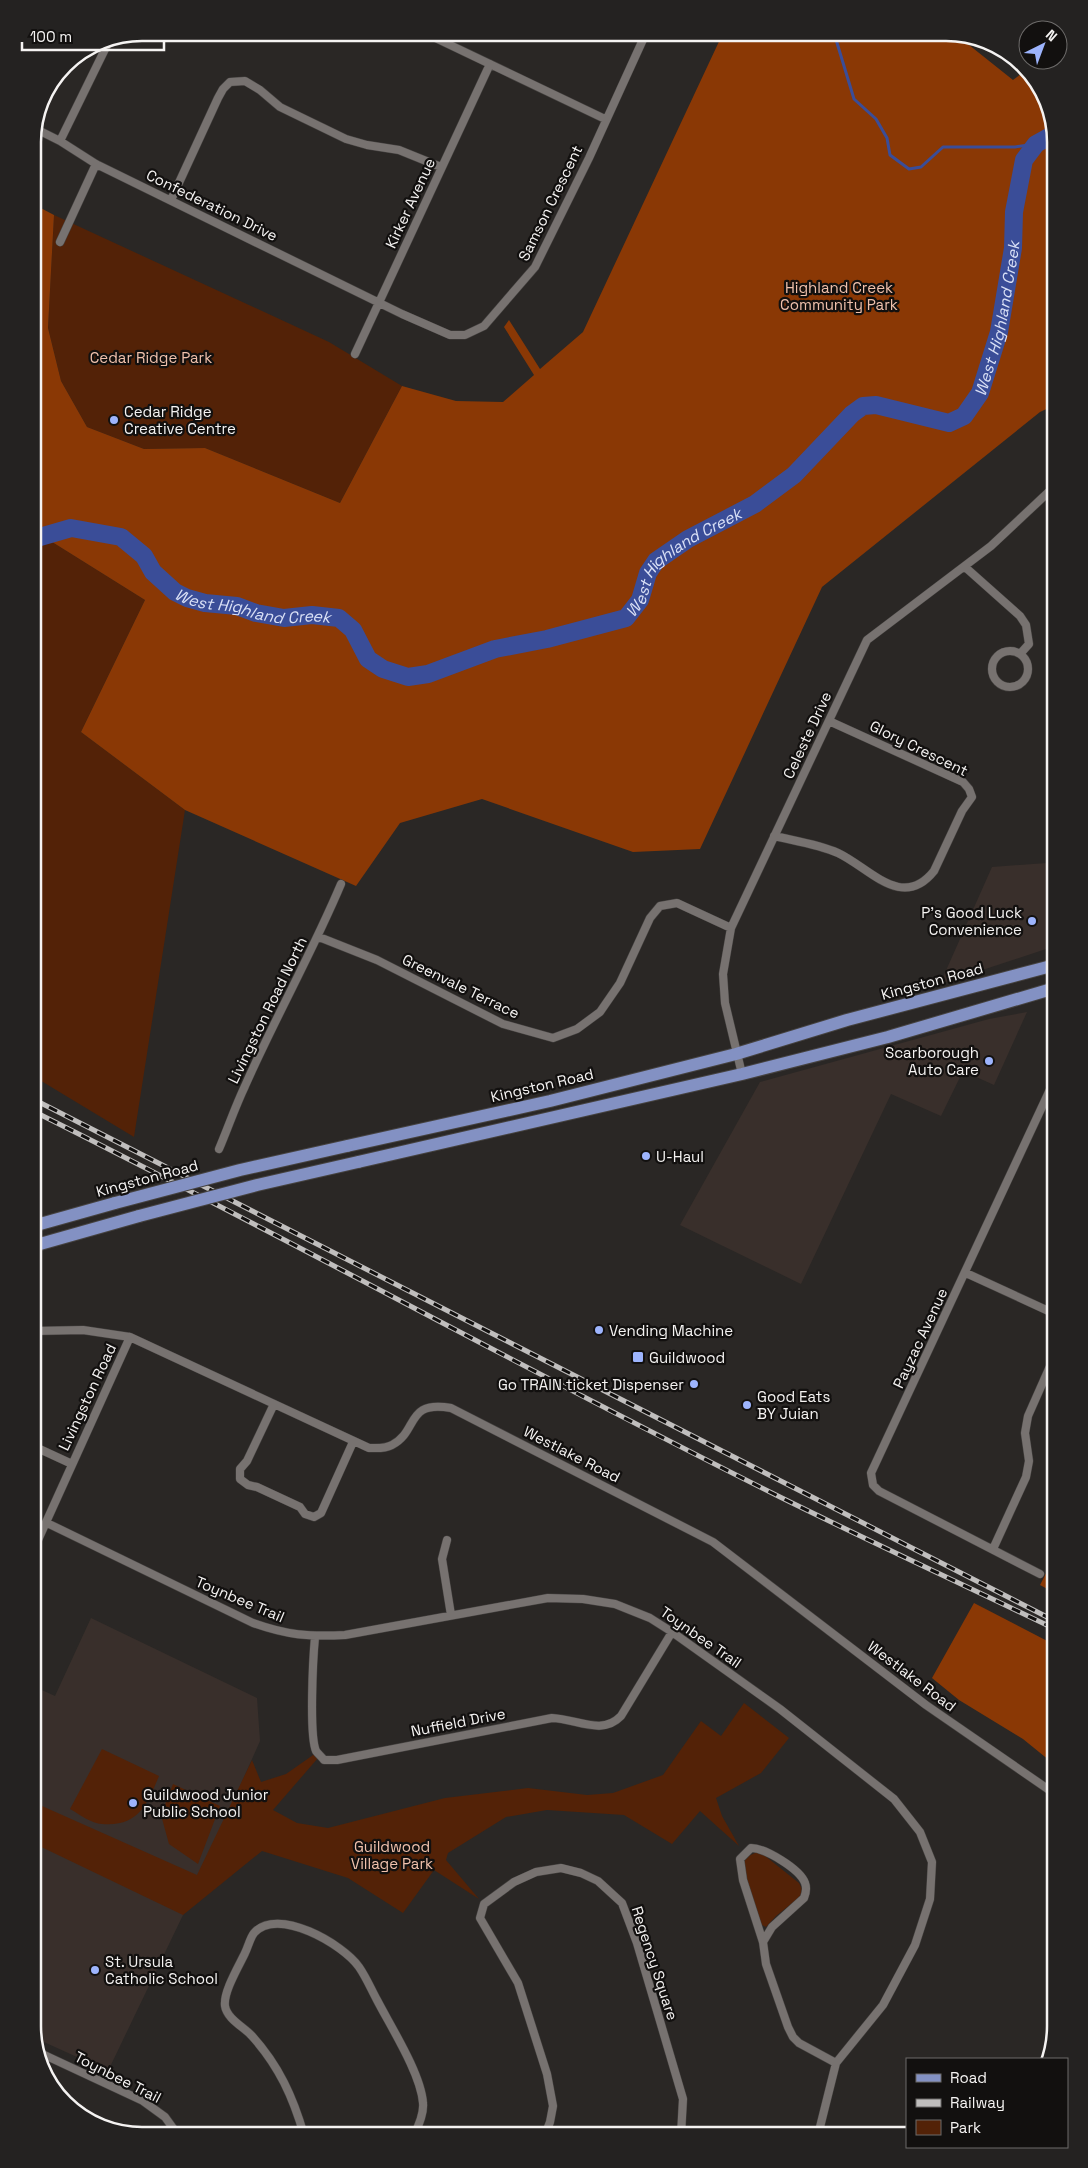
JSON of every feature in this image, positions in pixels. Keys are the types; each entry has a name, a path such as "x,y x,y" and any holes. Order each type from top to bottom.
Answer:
{"main road":[{"name":"Kingston Road","path":"41,1224 240,1170 550,1101 736,1054 847,1020 1047,967"},
{"path":"41,1244 257,1185 742,1074 888,1037 1047,991"}],"street":[{"path":"442,41 605,119"},
{"name":"Samson Crescent","path":"379,302 450,335 465,335 484,326 535,267 589,158 605,119 642,41"},
{"path":"60,141 105,48"},
{"name":"Kirker Avenue","path":"355,354 490,64"},
{"path":"171,200 218,98 223,89 233,81 245,81 252,84 280,106 346,139 367,145 399,150 441,167"},
{"name":"Confederation Drive","path":"42,132 96,164 379,302"},
{"path":"60,242 96,164"},
{"name":"Celeste Drive","path":"742,1074 725,1003 723,974 732,928 867,640 966,567 997,542 1016,522 1047,496"},
{"path":"966,567 1020,616 1026,625 1029,644 1020,654"},
{"path":"1004,652 1020,654 1025,659 1028,670 1024,680 1014,686 1002,685 998,682 992,671 995,660 1004,652"},
{"name":"Glory Crescent","path":"774,836 836,852 890,886 899,888 915,887 927,879 934,870 962,811 972,797 969,789 963,782 829,721"},
{"name":"Livingston Road North","path":"219,1149 244,1086 306,958 319,937 341,884"},
{"name":"Greenvale Terrace","path":"319,937 377,960 503,1024 553,1038 577,1029 600,1012 620,983 650,918 660,906 677,903 732,928"},
{"name":"Payzac Avenue","path":"993,1549 879,1491 871,1479 871,1473 1047,1098"},
{"path":"966,1273 1047,1310"},
{"name":"Westlake Road","path":"41,1331 83,1330 130,1337 369,1448 382,1448 393,1445 402,1437 414,1417 421,1411 437,1406 451,1408 712,1542 926,1705 1047,1788"},
{"name":"Livingston Road","path":"41,1534 130,1337"},
{"path":"1040,1574 993,1549 1026,1477 1029,1461 1025,1433 1028,1416 1047,1375"},
{"path":"274,1404 246,1461 240,1469 240,1479 248,1486 258,1487 300,1506 305,1514 314,1517 321,1513 353,1442"},
{"path":"41,1450 72,1464"},
{"name":"Toynbee Trail","path":"47,1523 253,1623 283,1633 315,1637 344,1635 548,1598 582,1599 615,1604 650,1618 780,1709 894,1799 920,1832 932,1862 930,1899 915,1945 883,2005 836,2063 820,2127"},
{"path":"447,1540 442,1559 452,1615"},
{"name":"Nuffield Drive","path":"315,1637 314,1741 316,1751 324,1760 338,1760 552,1718 572,1720 597,1727 614,1723 621,1716 672,1632"},
{"path":"763,1942 772,1927 804,1898 806,1885 802,1877 773,1855 759,1848 751,1848 740,1858 743,1880 763,1942 766,1964 793,2037 799,2043 836,2063"},
{"name":"Regency Square","path":"548,2127 552,2106 547,2074 518,1983 480,1918 484,1904 514,1882 536,1872 561,1868 582,1873 598,1881 622,1903 637,1943 683,2099 681,2127"},
{"path":"301,2127 290,2092 276,2067 249,2032 228,2013 224,2004 227,1992 254,1933 269,1924 287,1924 319,1935 339,1948 359,1966 417,2078 423,2104 418,2127"},
{"name":"Toynbee Trail","path":"46,2056 143,2101 165,2117 172,2127"}],"shaded area":[{"path":"1047,863 1047,949 940,984 992,867"},
{"path":"1027,1012 994,1085 963,1071 941,1116 891,1094 801,1284 680,1225 760,1082 989,1019"},
{"name":"Guildwood Junior Public School","path":"91,1618 257,1698 260,1741 183,1915 108,2071 42,2041 42,2039 41,1690 55,1696"}],"green space":[{"name":"Highland Creek Community Park","path":"719,41 953,41 966,43 1013,80 1020,75 1039,103 1045,122 1047,142 1047,409 1040,412 822,587 700,849 633,852 482,799 400,823 356,886 185,810 81,732 145,600 41,535 41,208 54,215 48,328 61,381 87,427 144,449 205,448 340,503 402,386 456,401 503,402 534,375 504,327 509,320 540,369 583,332"},
{"name":"Cedar Ridge Park","path":"54,215 329,342 402,386 340,503 205,448 144,449 87,427 61,381 48,328"},
{"path":"41,535 145,600 81,732 185,810 134,1137 41,1081"},
{"path":"1047,1571 1047,1589 1040,1585"},
{"path":"974,1603 1047,1641 1047,1758 1023,1739 959,1700 932,1678"},
{"name":"Guildwood Village Park","path":"744,1703 789,1738 761,1773 716,1798 722,1816 739,1846 700,1811 672,1844 624,1815 547,1810 506,1817 448,1853 446,1860 479,1899 434,1870 403,1913 348,1878 262,1851 183,1915 41,1847 41,1806 197,1875 252,1760 261,1782 286,1774 316,1753 318,1758 273,1810 297,1823 328,1828 445,1798 528,1788 587,1795 613,1793 663,1775 701,1721 721,1736"},
{"path":"102,1749 159,1776 140,1812 124,1822 98,1824 70,1809"},
{"path":"173,1784 220,1806 198,1864 169,1844 161,1815"},
{"path":"760,1852 799,1883 802,1889 800,1897 776,1916 766,1927 762,1925 747,1889 742,1869 742,1865 748,1857"}],"waterway":[{"path":"836,41 854,99 876,119 887,138 890,155 909,169 921,167 943,147 1015,147 1036,144"},
{"name":"West Highland Creek","path":"41,537 71,528 121,537 144,556 153,572 175,592 187,598 205,603 237,606 256,613 284,618 312,615 339,618 353,630 368,659 383,669 408,677 428,674 495,649 547,639 626,618 640,600 648,573 656,561 688,539 755,504 794,475 852,414 863,406 876,405 949,423 964,416 980,393 999,332 1013,248 1014,212 1024,160 1036,144 1047,138"}],"railway":[{"path":"41,1103 1047,1617"},
{"path":"41,1115 220,1206 686,1450 814,1514 1047,1625"}],"place":[{"name":"Cedar Ridge Creative Centre","path":"114,420"},
{"name":"P's Good Luck Convenience","path":"1032,921"},
{"name":"Scarborough Auto Care","path":"989,1061"},
{"name":"U-Haul","path":"646,1156"},
{"name":"Vending Machine","path":"599,1330"},
{"name":"Guildwood","path":"638,1357"},
{"name":"Go TRAIN ticket Dispenser","path":"694,1384"},
{"name":"Good Eats BY Juian","path":"747,1405"},
{"name":"Guildwood Junior Public School","path":"133,1803"},
{"name":"St. Ursula Catholic School","path":"95,1970"}]}
